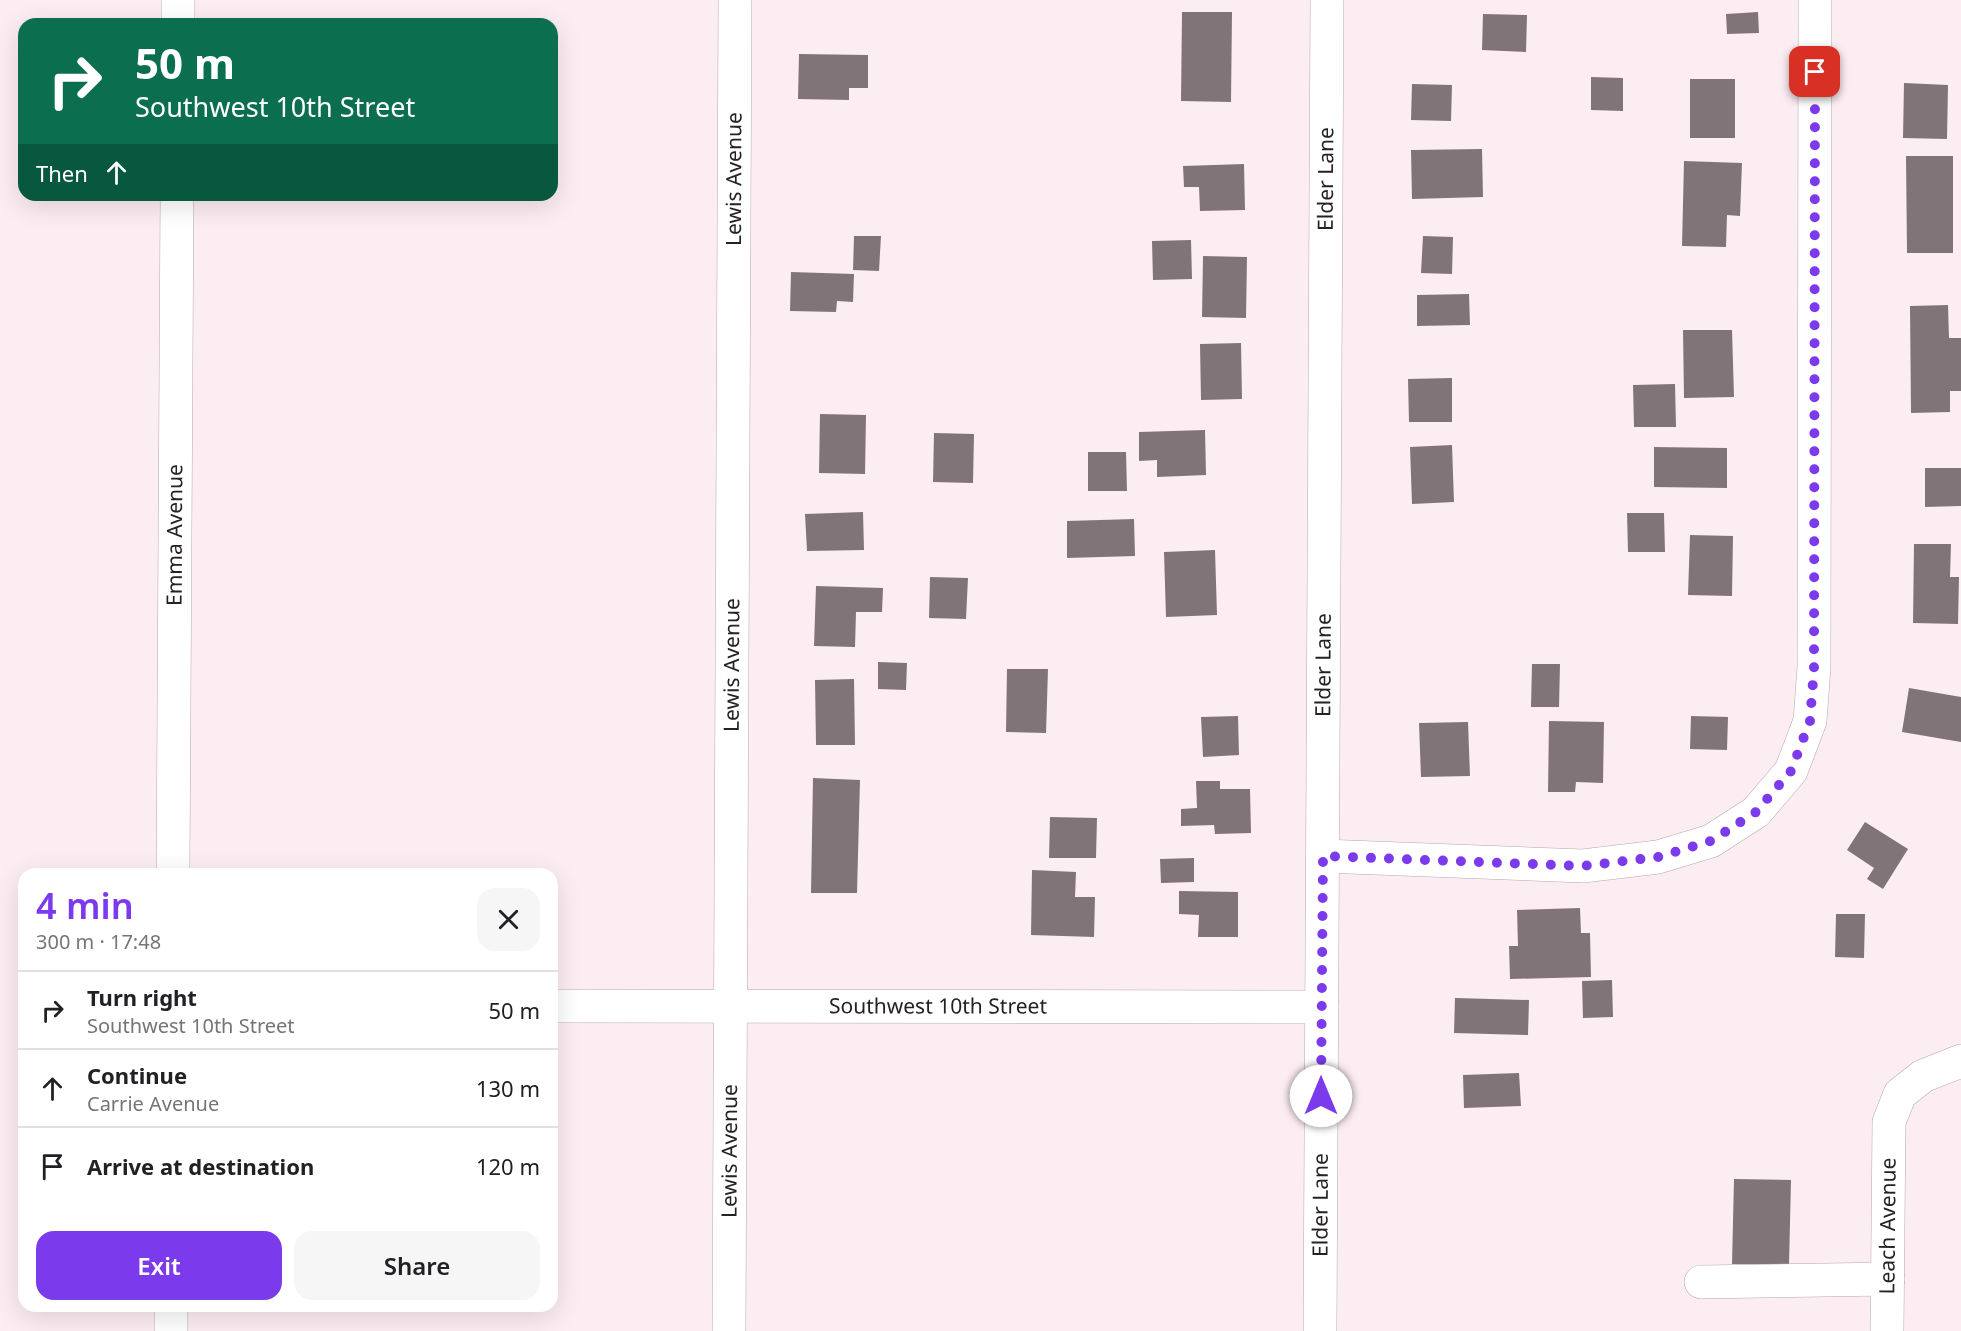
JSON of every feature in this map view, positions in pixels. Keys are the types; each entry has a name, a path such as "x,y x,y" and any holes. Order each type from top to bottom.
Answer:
{"street":[{"path":"178,0 178,18"},
{"name":"Lewis Avenue","path":"729,1331 735,0"},
{"name":"Elder Lane","path":"1320,1331 1327,0"},
{"path":"1323,856 1583,866 1658,857 1711,841 1756,812 1791,771 1810,721 1814,668 1815,0"},
{"name":"Emma Avenue","path":"173,868 177,201"},
{"name":"Southwest 10th Street","path":"558,1006 1322,1007"},
{"name":"Leach Avenue","path":"1887,1331 1889,1122 1900,1094 1923,1076 1961,1061"},
{"path":"1701,1282 1888,1279"},
{"path":"171,1312 171,1331"}],"building":[{"path":"1182,12 1232,12 1231,102 1181,101"},
{"path":"1758,12 1759,33 1727,34 1726,14"},
{"path":"1483,14 1527,15 1526,52 1482,50"},
{"path":"799,54 868,55 868,88 849,88 849,100 798,99"},
{"path":"1591,77 1623,78 1623,111 1591,110"},
{"path":"1690,79 1735,79 1735,138 1690,138"},
{"path":"1904,83 1948,85 1947,139 1903,138"},
{"path":"1412,84 1452,85 1451,121 1411,120"},
{"path":"1482,149 1483,197 1412,199 1411,150"},
{"path":"1906,156 1953,156 1953,253 1907,253"},
{"path":"1684,161 1742,163 1740,216 1727,215 1726,247 1682,246"},
{"path":"1244,164 1245,210 1200,211 1199,187 1184,187 1183,166"},
{"path":"854,236 881,236 879,271 853,270"},
{"path":"1423,236 1453,237 1452,274 1421,273"},
{"path":"1191,240 1192,279 1153,280 1152,241"},
{"path":"1203,256 1247,257 1246,318 1202,317"},
{"path":"791,272 854,274 853,302 837,301 836,312 790,311"},
{"path":"1469,294 1470,325 1417,326 1417,295"},
{"path":"1948,305 1949,338 1961,338 1961,391 1950,391 1950,412 1911,413 1910,306"},
{"path":"1683,330 1732,330 1734,397 1684,398"},
{"path":"1241,343 1242,399 1201,400 1200,344"},
{"path":"1452,378 1452,422 1409,422 1408,379"},
{"path":"1675,384 1676,427 1634,427 1633,385"},
{"path":"820,414 866,415 865,474 819,473"},
{"path":"1205,430 1206,475 1157,477 1157,460 1139,461 1139,432"},
{"path":"934,433 974,434 973,483 933,482"},
{"path":"1452,445 1454,502 1412,504 1410,447"},
{"path":"1654,447 1727,448 1727,488 1654,487"},
{"path":"1088,452 1126,452 1127,491 1088,491"},
{"path":"1925,468 1961,468 1961,506 1925,507"},
{"path":"863,512 864,550 807,551 805,514"},
{"path":"1627,513 1664,513 1665,552 1628,552"},
{"path":"1134,519 1135,556 1067,558 1067,521"},
{"path":"1690,535 1733,536 1732,596 1688,595"},
{"path":"1914,544 1951,544 1950,577 1959,577 1958,624 1913,623"},
{"path":"1215,550 1217,615 1166,617 1164,552"},
{"path":"930,577 968,578 966,619 929,618"},
{"path":"816,586 883,588 882,612 856,612 855,647 814,646"},
{"path":"878,662 907,663 906,690 878,689"},
{"path":"1532,664 1560,664 1559,707 1531,707"},
{"path":"1007,669 1048,669 1046,733 1006,732"},
{"path":"854,679 855,745 816,745 815,680"},
{"path":"1909,688 1961,697 1961,742 1902,732"},
{"path":"1238,716 1239,755 1203,757 1201,717"},
{"path":"1691,716 1728,717 1727,750 1690,749"},
{"path":"1549,721 1604,722 1603,783 1576,782 1575,792 1548,792"},
{"path":"1468,722 1470,776 1421,777 1419,723"},
{"path":"813,778 860,780 857,893 811,893"},
{"path":"1196,781 1220,781 1220,789 1250,789 1251,833 1215,834 1214,825 1181,826 1181,809 1197,808"},
{"path":"1050,817 1097,818 1096,858 1049,858"},
{"path":"1865,822 1908,849 1883,889 1867,879 1874,868 1847,850"},
{"path":"1194,858 1194,882 1161,883 1160,859"},
{"path":"1032,870 1076,872 1075,897 1095,897 1094,937 1031,935"},
{"path":"1179,891 1238,892 1238,937 1198,937 1199,915 1179,914"},
{"path":"1580,908 1581,933 1590,933 1591,977 1510,979 1509,946 1518,946 1517,910"},
{"path":"1836,914 1865,914 1864,958 1835,957"},
{"path":"1612,980 1613,1017 1583,1018 1582,981"},
{"path":"1455,998 1529,1000 1528,1035 1454,1033"},
{"path":"1519,1073 1521,1106 1464,1108 1463,1075"},
{"path":"1734,1179 1791,1180 1789,1265 1732,1264"}],"route":[{"path":"1321,1096 1323,856 1583,866 1658,857 1711,841 1756,812 1791,771 1810,721 1814,668 1815,72"}]}
